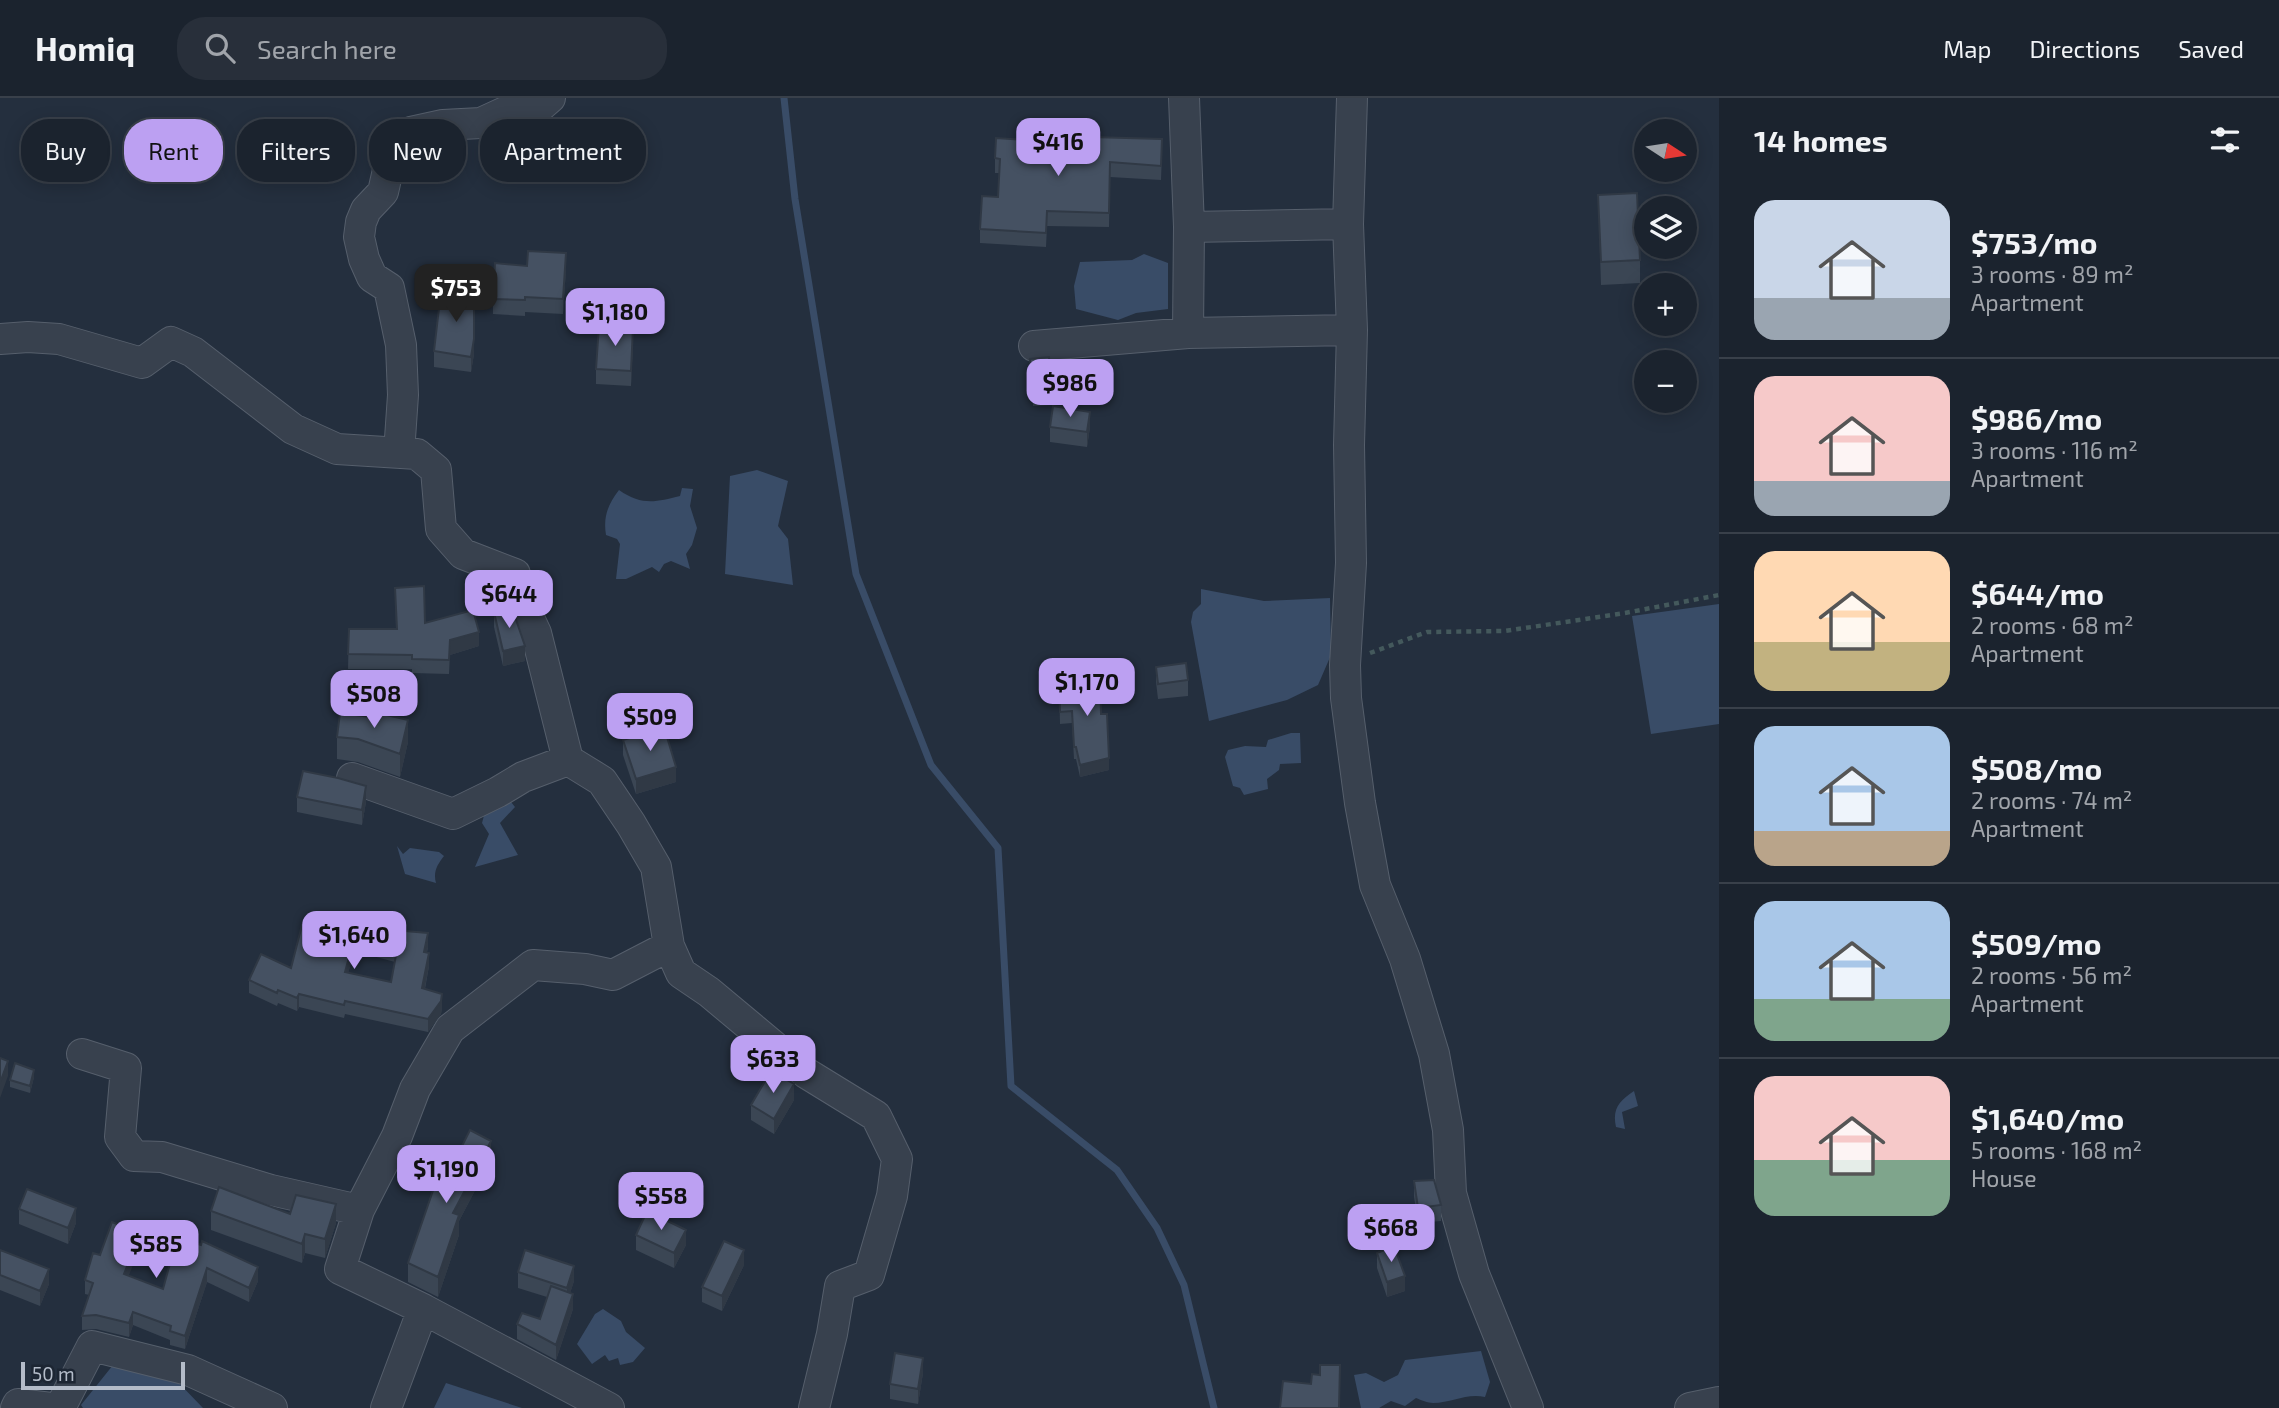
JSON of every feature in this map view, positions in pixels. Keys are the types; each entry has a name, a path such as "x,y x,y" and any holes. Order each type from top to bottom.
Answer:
{"street":[{"path":"398,453 403,395 401,345 389,288 372,277 364,259 359,237 366,210 383,192 400,138 411,132 443,125 481,123 505,112 535,111 550,98"},
{"path":"1184,98 1189,227 1188,332"},
{"path":"1352,98 1348,225 1352,330 1349,445 1351,563 1345,665 1349,725 1375,886 1405,959 1434,1054 1448,1130 1451,1192 1474,1274 1528,1408"},
{"path":"1189,227 1348,225"},
{"path":"1034,346 1188,332 1352,330"},
{"path":"0,339 60,339 142,363 172,342 193,352 293,429 337,449 417,454 436,470 441,529 463,554 515,574 520,599 536,633 568,760 602,780 656,867 669,946 681,973 709,992 806,1073 876,1116 897,1159 892,1196 869,1275 840,1286 832,1334 814,1408"},
{"path":"352,778 453,814 498,793 523,777 568,760"},
{"path":"609,1408 423,1309 340,1269 359,1210 397,1136 415,1089 450,1029 533,965 585,969 614,975 669,946"},
{"path":"82,1054 126,1069 120,1137 134,1156 162,1157 271,1190 359,1210"},
{"path":"386,1408 423,1309"},
{"path":"60,1408 92,1346 188,1370 272,1408"},
{"path":"1690,1408 1719,1402"},
{"path":"16,1408 18,1404 51,1408"}],"path":[{"path":"1345,665 1359,657 1427,632 1505,631 1625,613 1719,595"}],"water":[{"path":"1144,254 1168,263 1168,309 1136,313 1118,320 1076,309 1074,286 1080,262 1132,260"},
{"path":"757,470 788,481 778,526 788,539 793,585 725,574 730,476"},
{"path":"682,488 693,489 690,506 697,528 686,554 690,569 671,561 664,564 659,572 652,567 626,579 616,579 620,544 617,539 606,535 605,528 607,511 615,495 619,490 635,499 656,501 680,496"},
{"path":"1201,589 1264,601 1330,598 1331,655 1318,685 1287,700 1209,721 1191,622 1193,612 1201,604"},
{"path":"1719,604 1719,724 1651,734 1632,616"},
{"path":"1300,733 1301,763 1280,764 1279,770 1267,779 1268,789 1244,795 1240,788 1233,786 1225,757 1228,750 1245,746 1266,747 1268,740"},
{"path":"507,797 515,807 500,823 518,855 475,867 489,834 482,823 486,808"},
{"path":"397,846 403,854 410,848 439,852 444,856 436,869 436,883 405,874"},
{"path":"1634,1091 1638,1106 1622,1112 1625,1129 1616,1127 1615,1115 1618,1106"},
{"path":"603,1309 621,1321 626,1332 645,1348 633,1362 620,1365 618,1358 609,1361 605,1355 592,1364 577,1344 595,1314"},
{"path":"1481,1351 1490,1382 1485,1397 1472,1396 1433,1403 1416,1398 1405,1406 1391,1401 1379,1408 1361,1408 1354,1375 1366,1373 1384,1382 1398,1375 1405,1360"},
{"path":"113,1365 175,1379 203,1408 83,1408 81,1405"},
{"path":"446,1383 522,1408 434,1408"}],"building":[{"path":"1055,136 1162,139 1161,166 1110,162 1109,213 1047,211 1046,233 980,229 982,196 998,197 1000,159 995,158 996,138 1055,142"},
{"path":"1637,193 1637,196 1634,196 1634,259 1640,260 1601,262 1598,195"},
{"path":"528,251 566,253 563,299 493,299 495,263 527,266"},
{"path":"441,291 474,293 474,339 471,357 434,351"},
{"path":"599,325 633,327 631,371 596,369"},
{"path":"1049,357 1052,398 1033,398 1030,359"},
{"path":"1053,406 1090,412 1087,432 1050,427"},
{"path":"424,586 425,623 473,610 479,632 450,640 449,660 412,659 412,655 348,654 349,629 397,629 395,588"},
{"path":"512,608 525,646 503,651 494,612"},
{"path":"1186,663 1188,680 1158,684 1156,667"},
{"path":"1081,674 1100,674 1101,714 1107,714 1109,758 1080,765 1074,747 1072,711 1060,712 1059,685 1081,685"},
{"path":"340,713 377,718 378,713 408,720 400,754 358,739 337,737"},
{"path":"664,727 676,767 636,779 623,740"},
{"path":"303,771 366,786 362,810 297,797"},
{"path":"360,919 405,931 428,933 424,952 429,953 422,988 442,994 441,1001 428,1019 345,1001 344,1005 299,994 297,998 278,990 277,993 249,980 261,954 291,968 302,925 354,939 345,972 391,982 397,950 354,938"},
{"path":"0,1058 8,1061 0,1083"},
{"path":"15,1063 34,1070 30,1086 10,1080"},
{"path":"771,1071 794,1084 774,1119 751,1105"},
{"path":"470,1130 491,1141 453,1213 459,1215 438,1277 408,1263 438,1176 434,1174 441,1159 453,1164"},
{"path":"1434,1180 1441,1205 1418,1208 1414,1181"},
{"path":"219,1187 290,1214 296,1195 336,1204 325,1239 305,1234 302,1244 211,1211"},
{"path":"27,1189 76,1208 68,1228 19,1209"},
{"path":"647,1211 686,1230 674,1253 636,1235"},
{"path":"124,1221 142,1228 124,1274 163,1289 177,1238 201,1245 202,1241 258,1267 249,1288 207,1268 185,1336 170,1331 171,1326 133,1312 129,1323 96,1315 82,1316 93,1283 85,1280 93,1253 100,1255 112,1222 122,1226"},
{"path":"724,1241 744,1250 722,1296 702,1287"},
{"path":"1394,1246 1405,1276 1387,1282 1377,1253"},
{"path":"0,1250 49,1269 40,1291 0,1275"},
{"path":"525,1250 574,1266 567,1288 518,1272"},
{"path":"551,1286 573,1294 556,1345 517,1324 522,1313 540,1319"},
{"path":"895,1353 923,1358 918,1389 890,1384"},
{"path":"1320,1365 1340,1365 1339,1408 1280,1408 1283,1381 1311,1384 1312,1374 1320,1375"}],"waterway":[{"path":"784,98 795,199 856,574 931,765 998,848 1011,1086 1117,1170 1157,1228 1184,1285 1214,1408"}]}
